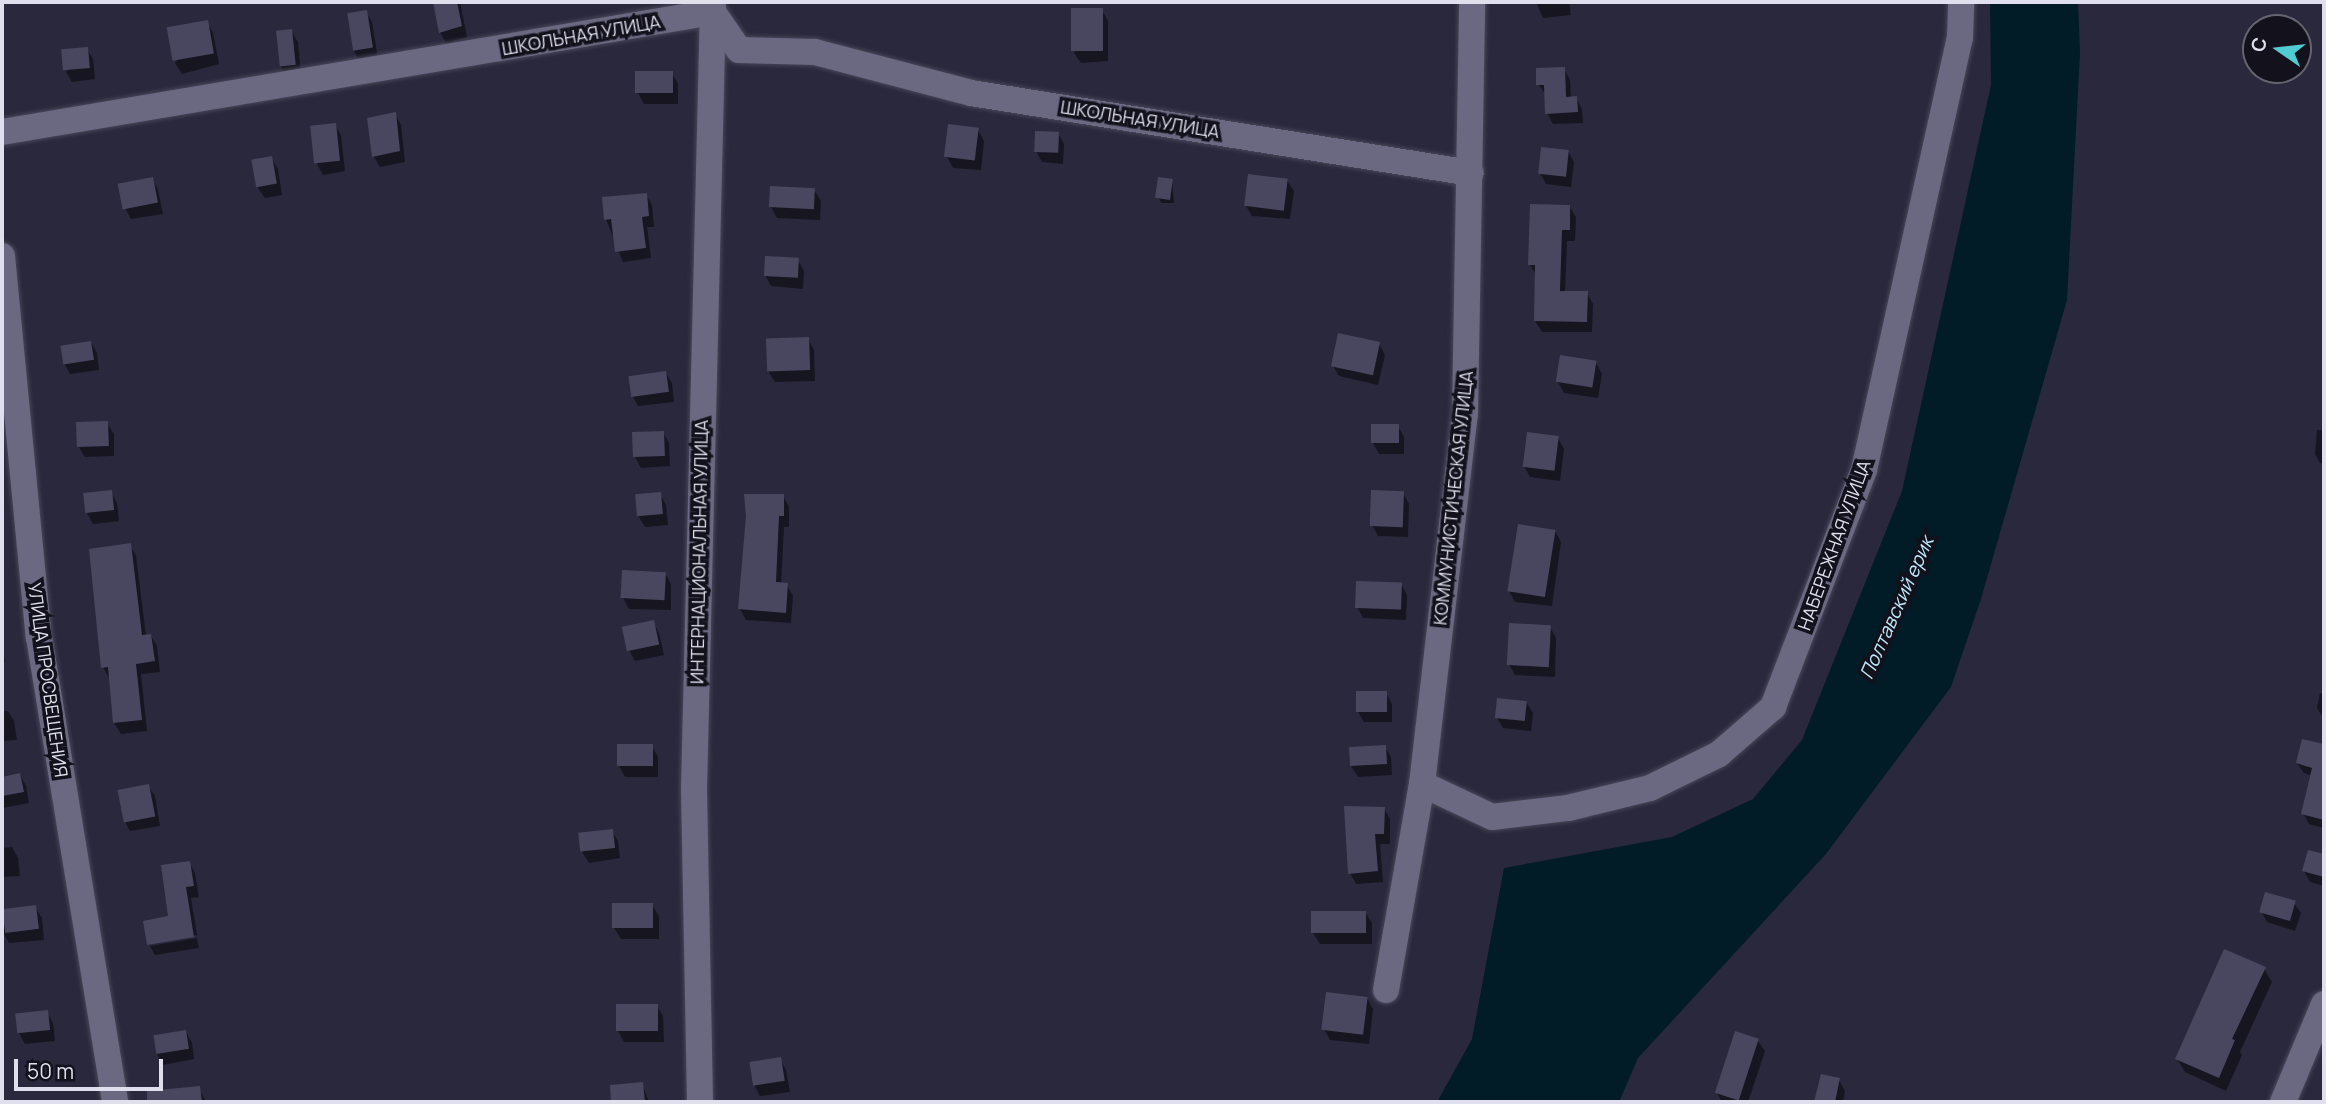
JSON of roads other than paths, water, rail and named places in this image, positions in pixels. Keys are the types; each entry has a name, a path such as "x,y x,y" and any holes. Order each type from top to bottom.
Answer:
{"street":[{"name":"КОММУНИСТИЧЕСКАЯ УЛИЦА","path":"1386,990 1422,784 1465,412 1472,2"},
{"name":"НАБЕРЕЖНАЯ УЛИЦА","path":"1422,784 1492,817 1568,808 1650,788 1708,760 1719,754 1773,707 1864,470 1960,38 1961,2"},
{"name":"ШКОЛЬНАЯ УЛИЦА","path":"2,132 713,7 739,50 814,52 971,93 1471,173"},
{"name":"ИНТЕРНАЦИОНАЛЬНАЯ УЛИЦА","path":"700,1102 694,789 713,7"},
{"name":"УЛИЦА ПРОСВЕЩЕНИЯ","path":"2,256 39,637 115,1102"},
{"path":"2283,1102 2324,1004"}],"water":[{"name":"Полтавский ерик","path":"1990,2 2078,2 2080,53 2067,300 1981,599 1951,687 1826,854 1638,1058 1619,1102 1437,1102 1472,1039 1504,868 1672,837 1753,799 1802,740 1902,491 1991,85"}]}
